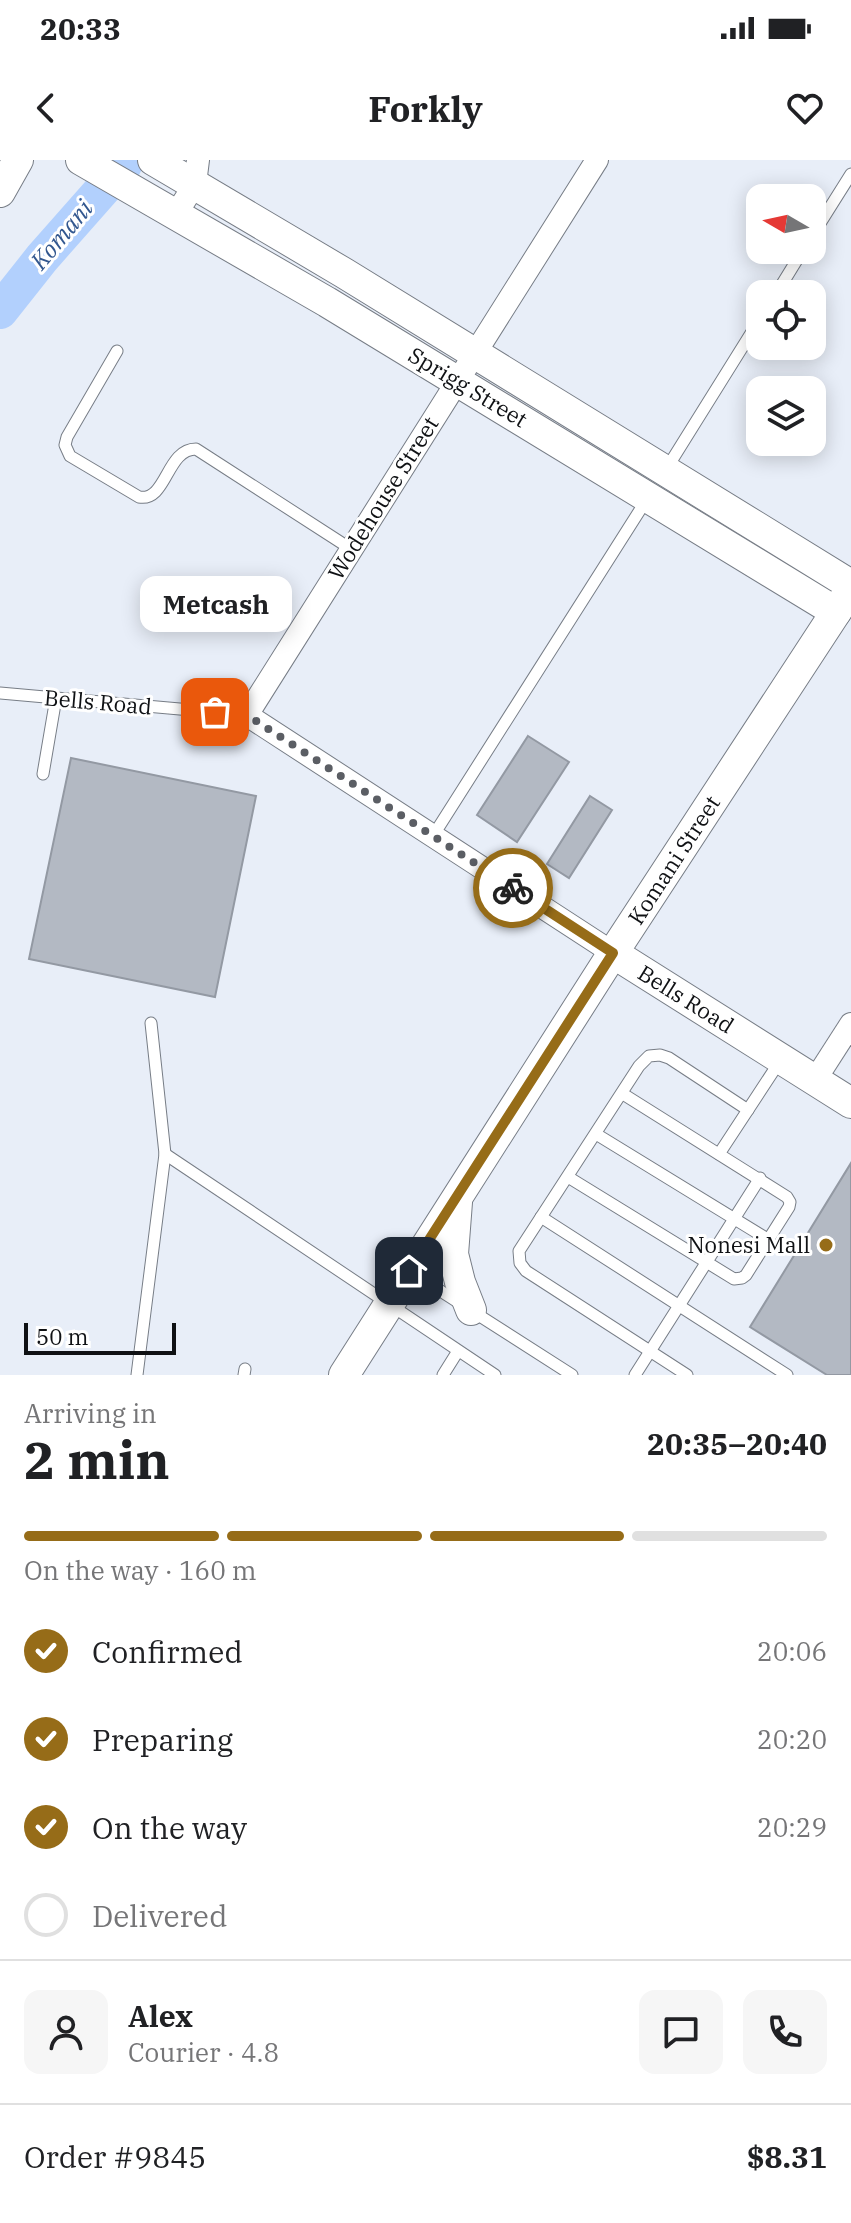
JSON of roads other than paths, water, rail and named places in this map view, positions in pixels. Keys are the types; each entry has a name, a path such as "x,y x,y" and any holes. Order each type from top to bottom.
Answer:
{"street":[{"path":"0,192 18,160"},
{"name":"Wodehouse Street","path":"247,715 597,160"},
{"name":"Sprigg Street","path":"84,162 457,380 648,497 847,602"},
{"name":"Sprigg Street","path":"160,164 196,172 475,353 665,471 847,602"},
{"path":"165,207 196,172"},
{"name":"Komani Street","path":"344,1375 613,953 847,602"},
{"name":"Bells Road","path":"247,715 613,953 851,1103"},
{"path":"815,1080 851,1024"},
{"path":"457,1196 453,1254 471,1310"}],"lane":[{"path":"826,214 851,174"},
{"path":"433,836 746,341"},
{"path":"117,351 67,437 66,450 73,458 139,497 146,498 154,495 180,454 196,449 351,549"},
{"name":"Bells Road","path":"0,693 247,715"},
{"path":"43,774 56,698"},
{"path":"137,1375 165,1154 151,1023"},
{"path":"687,1375 526,1271 520,1263 519,1251 644,1059 660,1055 669,1058 748,1110"},
{"path":"719,1154 782,1059"},
{"path":"568,1177 731,1278 742,1278 769,1240 788,1210 790,1202 787,1197 623,1094"},
{"path":"596,1134 769,1240"},
{"path":"165,1154 495,1375"},
{"path":"635,1375 760,1178"},
{"path":"541,1217 787,1375"},
{"path":"409,1271 572,1375"},
{"path":"443,1375 458,1351"}],"waterway":[{"name":"Komani","path":"0,311 124,165 124,160"}],"place":[{"name":"Metcash","path":"215,712"},
{"name":"Nonesi Mall","path":"826,1245"}]}
